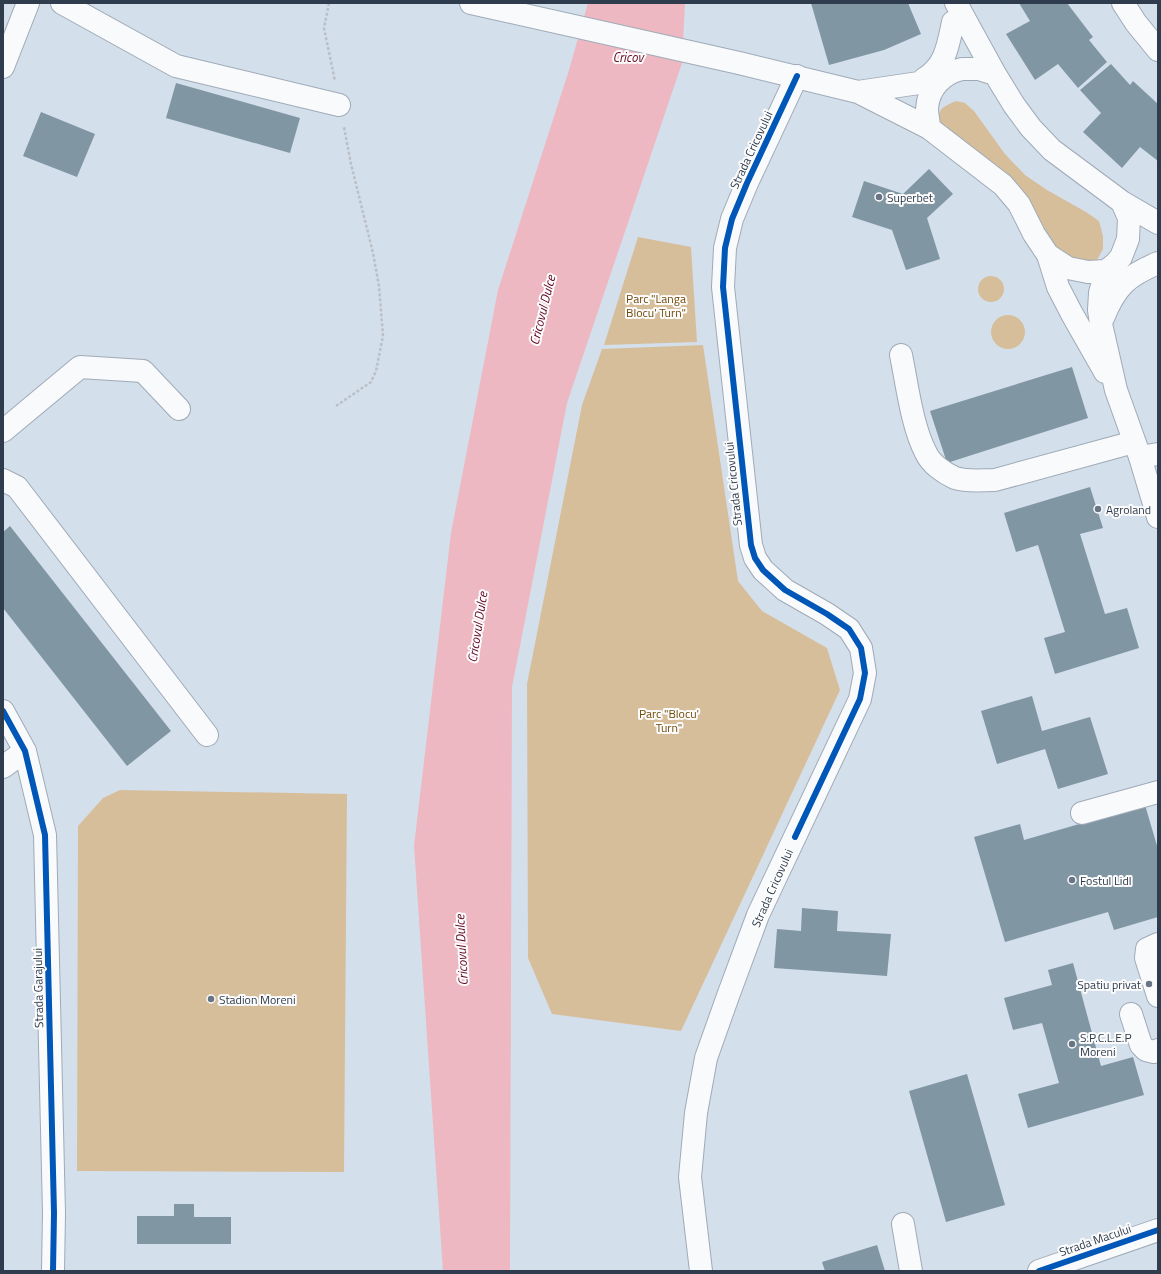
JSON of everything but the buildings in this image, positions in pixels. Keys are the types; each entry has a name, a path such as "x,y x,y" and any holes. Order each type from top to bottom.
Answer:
{"main road":[{"path":"3,67 28,3"},
{"path":"62,3 176,66 339,105"},
{"path":"471,3 797,76 858,92 930,128 1003,185 1019,204 1034,234 1048,255 1058,287 1116,390 1144,451 1158,516"},
{"path":"1122,3 1136,24 1158,49"},
{"path":"955,9 1014,105 1031,128 1047,145 1070,164 1122,202 1158,223"},
{"path":"930,128 927,109 931,94 945,76 955,9"},
{"path":"914,84 934,72 942,63 955,9"},
{"path":"858,92 914,84 945,76 962,69 979,69 994,74"},
{"name":"Strada Cricovului","path":"701,1271 690,1177 696,1113 706,1058 758,915 860,699 865,673 861,648 849,629 827,614 785,590 763,570 755,558 751,545 723,287 725,248 732,219 747,183 797,76"},
{"path":"1116,390 1099,310 1100,298 1114,264 1128,239 1129,218 1122,202"},
{"path":"1048,255 1068,268 1088,272 1114,264 1158,261"},
{"path":"1101,324 1110,301 1120,286 1128,278 1158,261"},
{"path":"901,355 918,435 926,454 940,470 956,478 974,481 995,480 1144,451"},
{"path":"3,431 80,368 143,371 179,409"},
{"path":"3,480 17,487 207,735"},
{"name":"Strada Garajului","path":"3,711 25,751 45,834 54,1271"},
{"path":"3,767 25,751"},
{"path":"1082,813 1158,792"},
{"path":"1158,944 1148,949 1146,958 1158,996"},
{"path":"1131,1014 1141,1045 1146,1050 1154,1052 1158,1050"},
{"path":"903,1224 911,1271"},
{"name":"Strada Macului","path":"1039,1271 1158,1230"}],"path":[{"path":"329,3 324,28 351,164 380,286 382,336 380,356 371,382 336,406"}],"green space":[{"path":"956,101 965,103 974,111 1005,154 1025,175 1099,221 1103,236 1103,249 1097,260 1085,263 1062,255 1021,194 941,129 939,118 940,111 942,108"},
{"name":"Parc \"Langa Blocu' Turn\"","path":"638,237 691,247 697,342 604,345"},
{"path":"991,276 1000,280 1004,289 1000,298 991,302 982,298 978,289 982,280"},
{"path":"1005,315 1011,315 1015,316 1022,322 1025,332 1024,339 1018,346 1011,349 1005,349 1001,348 994,342 991,335 991,329 992,325 998,318"},
{"name":"Parc \"Blocu' Turn\"","path":"703,345 738,581 762,611 827,648 840,690 681,1031 552,1014 528,958 527,684 582,405 602,349"},
{"name":"Stadion Moreni","path":"120,790 347,794 344,1172 77,1171 78,826 103,798"}],"water":[{"name":"Cricov","path":"588,3 685,3 682,63 567,403 512,687 510,1271 443,1271 414,846 451,533 498,290 569,70"}],"cycle path":[{"path":"795,837 860,699 865,673 861,648 849,629 827,614 785,590 763,570 755,558 751,545 723,287 725,248 732,219 747,183 797,76"},
{"path":"3,711 25,751 45,835 54,1213 53,1271"},
{"path":"1039,1271 1158,1230"}],"place":[{"name":"Superbet","path":"879,197"},
{"name":"Agroland","path":"1098,509"},
{"name":"Fostul Lidl","path":"1072,880"},
{"name":"Spatiu privat","path":"1149,984"},
{"name":"Stadion Moreni","path":"211,999"},
{"name":"S.P.C.L.E.P Moreni","path":"1072,1044"}],"water label":[{"name":"Cricovul Dulce","path":"542,310"},
{"name":"Cricovul Dulce","path":"477,627"},
{"name":"Cricovul Dulce","path":"461,950"}]}
